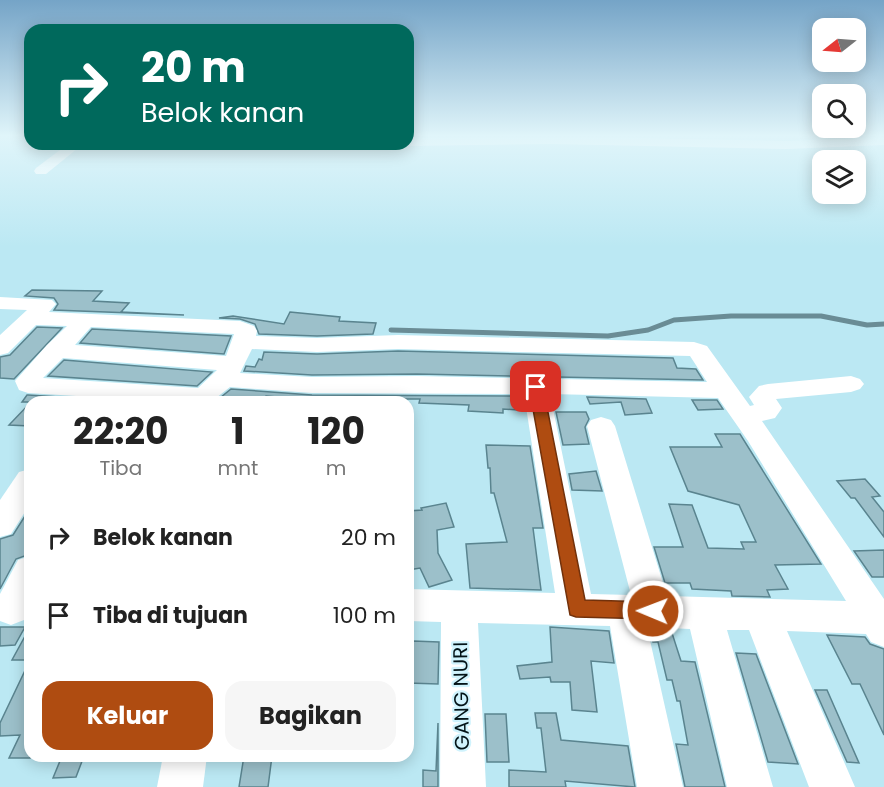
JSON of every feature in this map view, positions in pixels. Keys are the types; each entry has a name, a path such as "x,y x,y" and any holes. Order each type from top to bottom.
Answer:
{"street":[{"path":"0,303 45,304 16,327 0,348"},
{"path":"16,327 86,320 240,328 246,331 244,342 229,372 202,396"},
{"path":"86,320 27,381 28,385 185,396"},
{"path":"244,342 694,349 699,351 882,622"},
{"path":"478,345 478,385"},
{"path":"55,350 312,385 478,385 725,390"},
{"path":"743,415 766,412 769,408 762,397 768,392 851,384"},
{"path":"536,387 576,609"},
{"path":"600,426 639,610 660,787"},
{"path":"0,525 24,489"},
{"path":"14,609 24,585"},
{"path":"414,605 761,614 882,622"},
{"name":"GANG NURI","path":"459,605 463,787"},
{"path":"704,612 750,787"},
{"path":"761,614 832,787"},
{"path":"180,787 184,762"}],"building":[{"path":"32,290 102,291 93,301 129,303 121,312 184,315 54,310 58,304 54,298 25,296"},
{"path":"290,312 340,317 339,321 376,323 373,334 317,336 259,334 255,324 240,319 219,318 233,316 284,324"},
{"path":"37,327 62,328 14,379 0,378 0,357 10,355"},
{"path":"92,329 231,336 224,354 80,343"},
{"path":"398,351 673,358 677,368 696,369 703,380 417,374 312,375 244,371 246,366 255,367 259,359 262,360 264,352 317,354"},
{"path":"64,360 212,372 197,386 48,376"},
{"path":"231,389 312,395 517,396 518,410 503,409 503,413 468,411 469,405 419,403 420,399 414,399 414,396 222,396"},
{"path":"587,397 646,399 652,413 625,415 621,402 590,404"},
{"path":"692,400 717,400 723,409 698,410"},
{"path":"24,409 24,426 9,425"},
{"path":"556,412 586,412 589,419 585,427 589,444 563,445"},
{"path":"715,434 740,434 821,564 775,565 788,589 767,590 770,597 732,596 731,591 692,589 690,583 665,583 654,547 683,547 669,504 692,505 708,548 744,549 741,542 756,542 739,505 688,491 670,447 722,447"},
{"path":"486,445 530,446 543,528 533,528 541,590 470,588 466,544 507,542 494,493 491,493"},
{"path":"596,471 602,491 572,490 569,474"},
{"path":"865,479 880,496 872,497 884,512 884,537 855,498 851,498 837,481"},
{"path":"446,503 454,527 437,530 438,553 452,580 429,587 420,568 414,569 414,511 422,510 421,508"},
{"path":"24,518 24,556 16,559 0,589 0,539 13,535"},
{"path":"884,550 884,577 872,577 854,551"},
{"path":"0,627 24,627 15,645 0,646"},
{"path":"550,627 609,631 614,663 591,661 597,712 572,710 570,682 551,682 550,677 520,679 517,666 552,662"},
{"path":"650,629 671,630 681,661 695,662 725,787 685,787 676,744 688,745 680,701 677,701 672,680 667,680 658,642 653,642"},
{"path":"827,635 865,637 870,644 884,649 884,735 860,684 852,684"},
{"path":"24,638 24,660 12,660"},
{"path":"414,641 439,642 438,684 414,683"},
{"path":"736,653 756,654 798,764 768,762"},
{"path":"24,673 24,758 9,758 20,735 0,736 0,723"},
{"path":"815,690 827,690 859,763 847,762"},
{"path":"535,713 556,713 561,740 628,746 635,787 565,781 566,787 509,787 509,770 546,772 541,728 537,728"},
{"path":"485,714 506,714 509,762 487,762"},
{"path":"438,723 438,787 423,787 423,770 436,771"},
{"path":"60,762 82,762 76,777 53,778"},
{"path":"243,762 271,762 268,787 239,787"}],"waterway":[{"path":"391,330 608,336 648,330 674,320 731,316 821,316 867,325 884,324"}],"route":[{"path":"536,387 576,609 653,611"}]}
